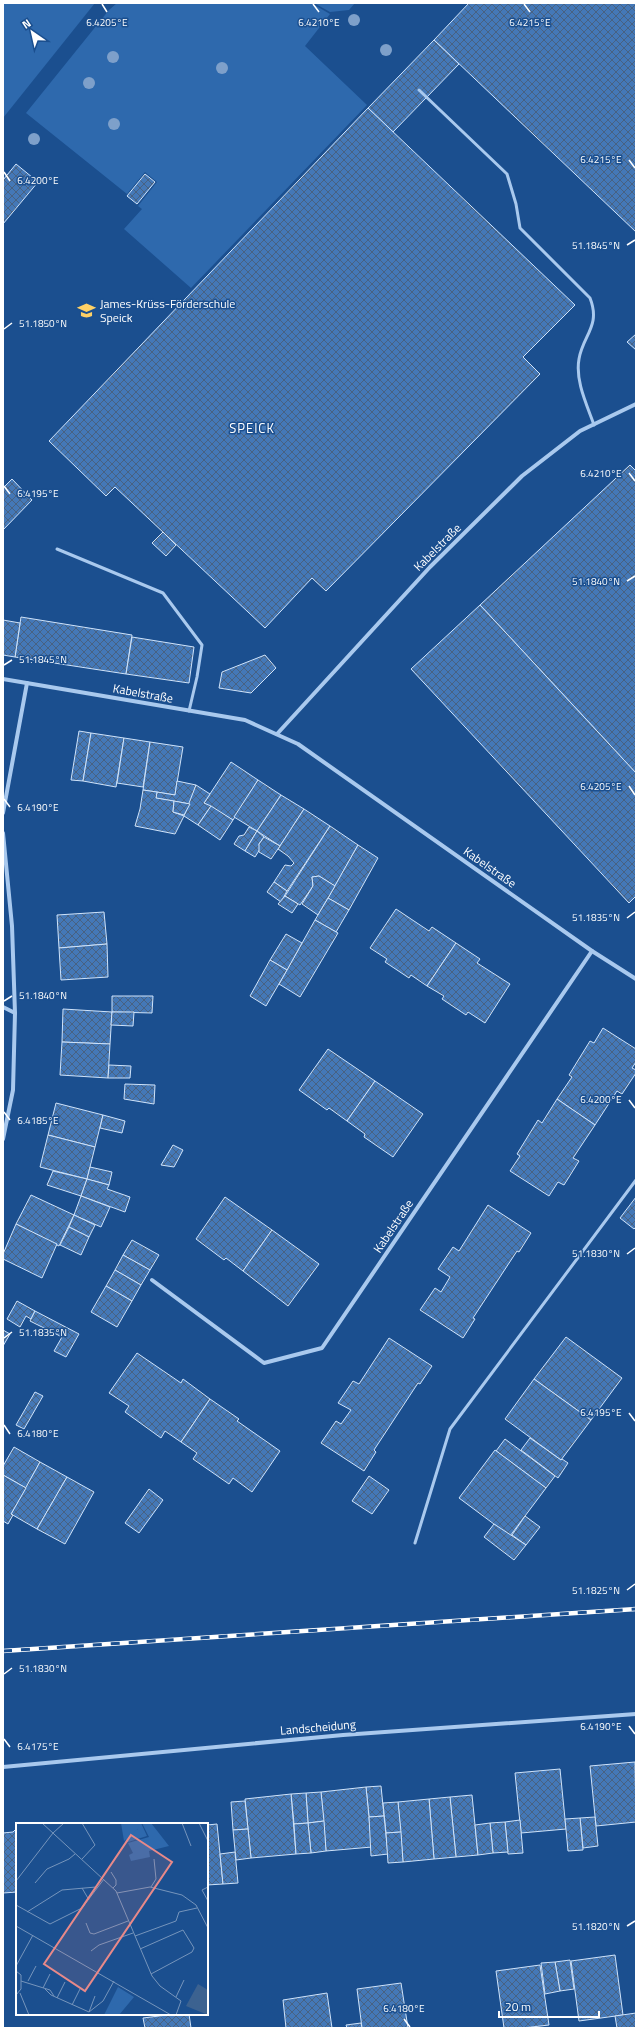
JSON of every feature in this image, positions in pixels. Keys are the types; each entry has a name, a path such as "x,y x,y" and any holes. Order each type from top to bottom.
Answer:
{"street":[{"name":"Kabelstraße","path":"276,734 430,567 522,476 580,432 636,404"},
{"name":"Kabelstraße","path":"3,679 245,720 298,744 592,951 636,979"},
{"path":"3,813 27,683"},
{"path":"3,833 12,931 15,1013 14,1090 3,1140"},
{"name":"Kabelstraße","path":"152,1280 264,1363 322,1348 592,951"},
{"path":"3,1007 15,1013"},
{"name":"Landscheidung","path":"3,1767 343,1735 636,1714"}],"lane":[{"path":"419,90 506,174 516,204 520,228 590,298 595,311 592,327 579,360 580,387 594,425"},
{"path":"57,549 163,593 202,645 197,678 189,711"},
{"path":"415,1543 450,1429 636,1180"}],"shaded area":[{"path":"3,3 95,3 3,118"},
{"path":"117,3 311,3 330,14 305,46 367,105 191,288 124,229 142,209 138,206 157,182 145,172 127,194 26,113 109,10"},
{"path":"314,3 355,3 349,10 330,12"}],"building":[{"path":"469,3 636,3 636,232 434,40"},
{"path":"434,40 459,64 393,132 368,108"},
{"path":"368,108 575,305 523,357 540,374 326,591 312,578 265,628 115,487 106,496 49,441"},
{"path":"16,164 38,182 3,224 3,180"},
{"path":"145,174 155,182 137,204 127,196"},
{"path":"636,334 636,350 627,342"},
{"path":"630,465 636,471 636,773 480,605"},
{"path":"12,479 32,500 3,530 3,488"},
{"path":"163,532 176,545 166,556 152,543"},
{"path":"480,605 636,773 636,896 629,903 411,669"},
{"path":"21,617 132,635 126,674 15,657"},
{"path":"3,620 20,623 15,657 3,655"},
{"path":"132,637 194,647 189,683 126,674"},
{"path":"265,655 276,668 251,693 219,688 222,672"},
{"path":"79,731 91,733 83,781 71,780"},
{"path":"91,733 124,738 116,787 83,781"},
{"path":"124,738 150,742 143,787 117,783"},
{"path":"150,742 183,747 175,795 143,790"},
{"path":"231,762 258,780 233,820 204,803"},
{"path":"258,780 281,795 257,831 234,817"},
{"path":"177,781 196,785 190,804 156,798 157,792 175,795"},
{"path":"196,785 210,794 204,803 211,806 198,825 184,816"},
{"path":"143,790 157,792 156,798 174,801 173,812 184,816 175,834 135,826"},
{"path":"281,795 304,809 280,846 257,831"},
{"path":"174,801 190,804 184,815 173,812"},
{"path":"211,806 233,820 220,840 198,825"},
{"path":"304,809 330,826 287,891 274,882 285,865 291,866 294,863 288,856 278,849"},
{"path":"330,826 358,845 335,886 319,876 312,877 313,886 300,905 285,896"},
{"path":"249,827 257,831 245,851 234,844 239,836 244,835"},
{"path":"257,831 264,837 259,844 260,849 255,857 245,851"},
{"path":"264,837 280,846 271,859 259,852 259,844"},
{"path":"358,845 378,858 349,910 328,898"},
{"path":"319,876 335,886 318,915 302,904 313,886 312,877"},
{"path":"274,882 287,891 281,902 267,892"},
{"path":"285,896 298,904 292,913 278,904"},
{"path":"328,898 349,910 336,932 315,920"},
{"path":"396,909 429,931 432,927 456,943 427,986 411,975 409,978 385,962 387,959 370,948"},
{"path":"104,912 107,944 59,948 57,915"},
{"path":"315,920 338,933 300,997 279,984"},
{"path":"286,934 302,943 287,970 270,960"},
{"path":"456,943 480,959 477,963 510,984 485,1023 468,1012 466,1015 442,999 444,996 427,986"},
{"path":"107,944 108,977 61,980 59,948"},
{"path":"270,960 287,970 266,1006 250,996"},
{"path":"112,996 153,996 152,1013 112,1012"},
{"path":"63,1009 112,1012 110,1044 62,1042"},
{"path":"112,1012 134,1012 133,1026 111,1025"},
{"path":"603,1028 636,1049 636,1062 632,1068 636,1070 636,1073 622,1094 617,1091 595,1125 557,1099 572,1077 569,1075 590,1041 594,1043"},
{"path":"62,1042 110,1044 108,1078 60,1075"},
{"path":"328,1049 375,1081 347,1121 329,1108 327,1110 299,1090"},
{"path":"109,1065 131,1066 130,1078 108,1078"},
{"path":"375,1081 423,1114 393,1157 364,1137 365,1134 347,1121"},
{"path":"125,1084 155,1085 154,1104 124,1099"},
{"path":"557,1099 595,1125 573,1158 579,1161 564,1185 558,1182 549,1196 510,1171 520,1156 517,1154 538,1120 542,1123"},
{"path":"56,1103 103,1115 95,1147 48,1135"},
{"path":"103,1115 125,1121 122,1133 100,1128"},
{"path":"48,1135 95,1147 87,1179 40,1167"},
{"path":"173,1145 183,1150 174,1167 161,1165"},
{"path":"90,1167 112,1172 109,1185 87,1179"},
{"path":"53,1171 87,1179 81,1196 47,1185"},
{"path":"87,1179 109,1185 107,1189 130,1197 125,1212 81,1196"},
{"path":"31,1195 74,1215 59,1246 16,1224"},
{"path":"81,1196 110,1207 101,1227 74,1215"},
{"path":"225,1197 272,1230 243,1271 226,1258 224,1260 196,1239"},
{"path":"636,1197 636,1227 634,1229 620,1218"},
{"path":"488,1205 531,1233 519,1252 517,1251 473,1318 475,1319 463,1338 420,1310 435,1288 441,1292 450,1277 438,1269 453,1247 459,1251"},
{"path":"74,1215 95,1225 89,1237 69,1227"},
{"path":"16,1224 57,1244 42,1278 3,1259 3,1254"},
{"path":"69,1227 89,1237 81,1255 60,1245"},
{"path":"272,1230 319,1264 288,1306 243,1271"},
{"path":"132,1240 159,1255 150,1270 123,1255"},
{"path":"123,1255 150,1270 141,1285 115,1270"},
{"path":"115,1270 141,1285 132,1301 106,1286"},
{"path":"106,1286 132,1301 117,1327 91,1312"},
{"path":"17,1301 35,1311 31,1319 26,1316 20,1327 7,1319"},
{"path":"35,1311 79,1334 66,1357 54,1351 62,1337 30,1321"},
{"path":"3,1330 10,1334 3,1346"},
{"path":"566,1337 622,1378 591,1420 534,1379"},
{"path":"389,1338 432,1366 420,1384 418,1383 374,1450 376,1452 364,1471 321,1443 336,1421 341,1424 351,1410 338,1403 353,1381 359,1384"},
{"path":"137,1353 181,1383 183,1379 210,1399 181,1442 165,1431 161,1438 125,1412 129,1406 109,1393"},
{"path":"534,1379 591,1420 561,1460 505,1419"},
{"path":"35,1392 43,1396 24,1429 16,1425"},
{"path":"210,1399 239,1419 237,1421 280,1451 252,1492 233,1478 229,1484 193,1459 197,1453 181,1442"},
{"path":"530,1438 561,1460 562,1459 568,1463 558,1478 521,1450"},
{"path":"505,1439 555,1476 546,1488 496,1451"},
{"path":"14,1447 40,1462 26,1488 3,1475 3,1466"},
{"path":"495,1450 546,1488 510,1536 459,1498"},
{"path":"40,1462 67,1477 37,1529 11,1514"},
{"path":"3,1475 26,1488 11,1514 13,1515 8,1524 3,1521"},
{"path":"369,1476 389,1490 372,1514 352,1501"},
{"path":"67,1477 94,1492 65,1544 37,1529"},
{"path":"149,1489 163,1500 139,1533 125,1523"},
{"path":"525,1516 540,1527 526,1545 512,1535"},
{"path":"494,1524 526,1545 514,1560 484,1537"},
{"path":"635,1762 636,1822 596,1826 590,1766"},
{"path":"560,1769 566,1829 521,1833 515,1773"},
{"path":"381,1786 384,1816 369,1817 366,1787"},
{"path":"366,1787 372,1847 326,1851 321,1792"},
{"path":"321,1792 324,1821 308,1823 306,1793"},
{"path":"306,1793 308,1823 294,1824 291,1794"},
{"path":"291,1794 296,1854 251,1858 245,1799"},
{"path":"472,1795 478,1855 456,1857 450,1797"},
{"path":"450,1797 456,1857 434,1859 429,1799"},
{"path":"429,1799 434,1859 403,1862 398,1802"},
{"path":"245,1801 248,1829 233,1830 231,1802"},
{"path":"398,1802 401,1832 386,1833 383,1803"},
{"path":"384,1816 388,1854 371,1856 369,1817"},
{"path":"595,1817 598,1846 583,1848 580,1818"},
{"path":"580,1818 583,1850 568,1851 565,1819"},
{"path":"520,1820 523,1853 508,1854 505,1822"},
{"path":"324,1821 326,1851 311,1853 308,1823"},
{"path":"505,1822 508,1852 493,1853 490,1823"},
{"path":"308,1823 311,1853 296,1854 294,1824"},
{"path":"490,1823 493,1853 478,1855 475,1825"},
{"path":"217,1824 223,1884 208,1885 208,1825"},
{"path":"16,1829 16,1892 3,1893 3,1833 13,1832"},
{"path":"248,1829 251,1858 236,1860 233,1830"},
{"path":"401,1832 403,1862 388,1863 386,1833"},
{"path":"235,1852 238,1883 223,1884 220,1854"},
{"path":"615,1955 623,2015 579,2021 571,1961"},
{"path":"570,1960 574,1989 560,1991 555,1962"},
{"path":"555,1962 560,1991 545,1994 541,1963"},
{"path":"540,1965 549,2025 523,2028 504,2028 496,1971"},
{"path":"401,1983 408,2028 362,2028 357,1989"},
{"path":"327,1993 332,2028 286,2028 283,2000"},
{"path":"636,2013 636,2028 617,2028 615,2016"},
{"path":"167,2015 189,2015 191,2028 145,2028 143,2018"},
{"path":"361,2023 362,2028 347,2028 346,2025"}],"railway":[{"path":"3,1651 636,1609"}],"place":[{"name":"James-Krüss-Förderschule Speick","path":"87,310"}],"district":[{"name":"SPEICK","path":"252,428"}]}
